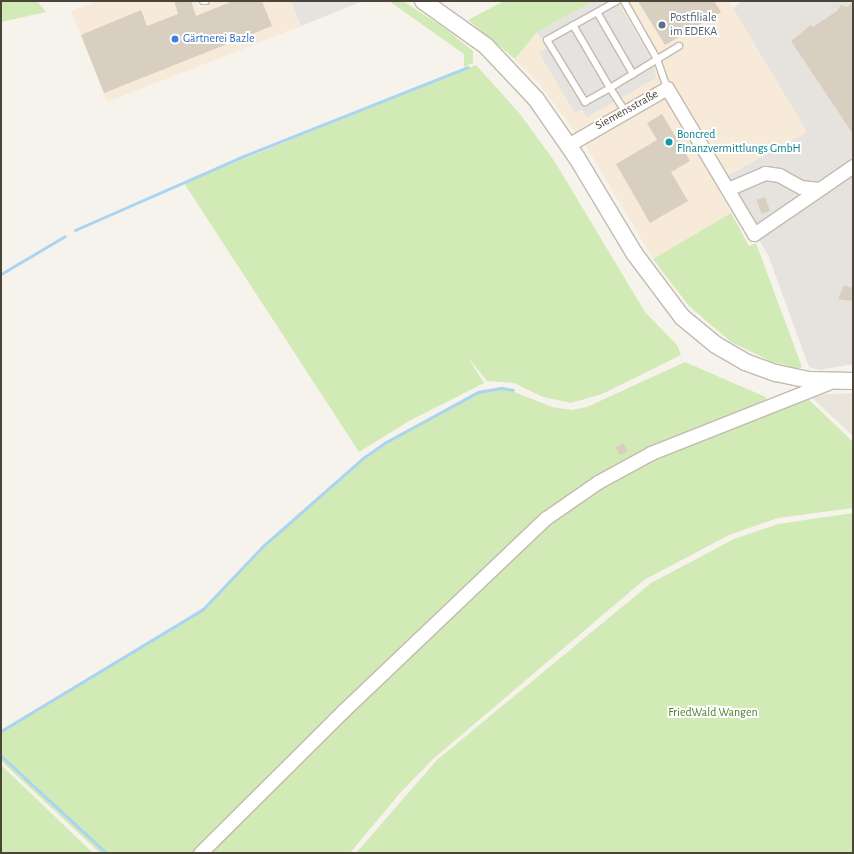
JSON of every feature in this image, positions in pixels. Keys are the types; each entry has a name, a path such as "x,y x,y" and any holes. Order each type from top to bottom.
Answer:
{"street":[{"path":"423,1 486,46 513,74 568,144 634,253 682,317 716,345 744,362 776,374 831,382 853,381"},
{"name":"Siemensstraße","path":"568,144 666,88 754,234 853,166"},
{"path":"728,189 765,173 779,175 801,187 819,189"},
{"path":"200,853 342,710 546,518 598,482 651,453 831,382"}],"lane":[{"path":"617,1 547,40 585,102 680,46"},
{"path":"624,1 657,59 666,88"},
{"path":"597,12 633,74"},
{"path":"573,25 625,111"}],"shaded area":[{"path":"97,1 196,1 199,8 216,1 291,1 301,26 107,102 71,11"},
{"path":"291,1 363,1 301,26"},
{"path":"594,1 729,1 807,132 714,182 731,213 653,259 589,151 538,82 515,60 537,32"},
{"path":"594,1 617,1 653,62 656,78 587,117 582,109 575,113 539,53 547,48 537,32"},
{"path":"743,1 853,1 853,364 820,370 809,367 768,255 723,178 807,132 733,8"},
{"path":"853,393 853,436 809,395"}],"green space":[{"path":"1,1 37,1 46,12 1,22"},
{"path":"389,1 403,1 444,28 473,51 473,63 464,67 464,54"},
{"path":"504,1 594,1 537,32 515,59 468,20"},
{"path":"476,65 520,114 555,162 645,312 677,345 681,355 602,394 571,403 543,397 514,383 487,381 467,356 484,383 409,421 359,452 184,183"},
{"path":"731,213 749,246 756,243 802,367 797,369 770,361 731,342 689,306 653,259"},
{"path":"685,362 766,397 766,404 593,481 196,853 100,853 1,761 1,732 202,611 265,547 364,459 388,442 479,393 501,389 512,391 552,407 572,410 587,407"},
{"path":"806,397 853,442 853,508 778,518 729,535 644,580 433,759 400,793 350,853 206,853 366,695 550,520 651,458"},
{"name":"FriedWald Wangen","path":"853,513 853,853 356,853 437,760 651,583 734,539 778,524"},
{"path":"1,765 93,853 1,853"}],"building":[{"path":"174,1 191,1 196,16 233,1 262,1 272,26 104,93 81,35 141,10 147,26 178,14"},
{"path":"638,1 714,1 721,12 665,45"},
{"path":"853,2 853,134 791,41 811,25 813,27 837,11 841,5 847,7"},
{"path":"662,114 690,161 671,172 688,201 650,223 616,164 657,140 647,123"},
{"path":"765,197 770,211 762,214 757,200"},
{"path":"844,285 853,288 853,301 838,299"},
{"path":"623,443 628,451 620,455 615,448"}],"waterway":[{"path":"75,230 239,158 468,67"},
{"path":"1,274 65,236"},
{"path":"1,731 203,609 263,546 363,458 386,442 478,392 501,388 513,390"},
{"path":"1,756 106,853"}],"place":[{"name":"Postfiliale im EDEKA","path":"662,25"},
{"name":"Gärtnerei Bazle","path":"175,39"},
{"name":"Boncred FInanzvermittlungs GmbH","path":"669,142"}]}
